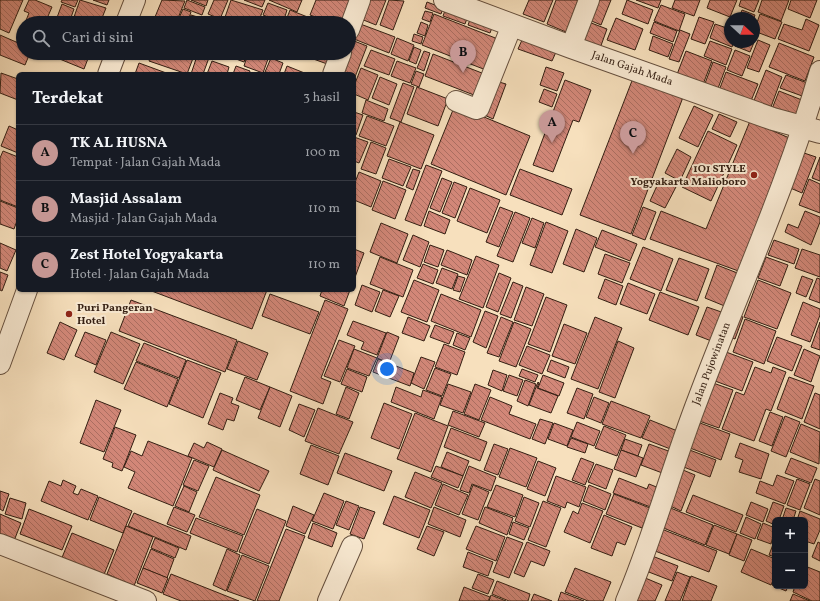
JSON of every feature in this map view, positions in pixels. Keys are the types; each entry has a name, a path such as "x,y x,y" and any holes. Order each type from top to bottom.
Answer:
{"street":[{"path":"129,16 135,0"},
{"path":"354,16 360,0"},
{"name":"Jalan Gajah Mada","path":"445,0 571,48 812,130"},
{"path":"571,48 589,0"},
{"path":"456,101 476,109 479,108 512,25"},
{"path":"109,72 113,60"},
{"path":"334,72 338,60"},
{"name":"Jalan Pujowinatan","path":"626,601 644,557 697,401 812,130 820,71"},
{"path":"0,364 27,292"},
{"path":"0,544 146,601"},
{"path":"328,601 352,546"}],"building":[{"path":"0,0 23,0 9,33 0,29"},
{"path":"29,0 35,0 52,7 48,16 28,16 29,13 24,11"},
{"path":"62,0 78,0 75,7 61,2"},
{"path":"80,0 106,8 103,16 74,16"},
{"path":"93,0 109,0 107,5"},
{"path":"162,0 185,1 179,16 155,16"},
{"path":"187,0 205,7 202,15 184,8"},
{"path":"191,0 208,0 206,6"},
{"path":"214,0 228,0 221,16 213,16 208,14"},
{"path":"231,0 263,10 261,16 225,16"},
{"path":"244,0 265,0 262,7"},
{"path":"269,0 302,0 297,12"},
{"path":"316,0 354,0 348,16 310,15"},
{"path":"363,0 386,0 376,25 356,17"},
{"path":"389,0 404,1 393,30 380,25"},
{"path":"529,0 553,0 544,22 523,14"},
{"path":"556,0 578,0 566,32 547,24"},
{"path":"595,0 611,0 601,25 587,19"},
{"path":"627,0 653,10 648,24 622,14"},
{"path":"636,0 661,0 658,8"},
{"path":"675,0 700,0 694,16 672,8"},
{"path":"710,0 737,0 732,12 724,12 724,15 707,8"},
{"path":"741,0 759,0 754,12 739,6"},
{"path":"762,0 789,0 781,21 758,12"},
{"path":"791,0 817,0 810,18 788,9"},
{"path":"427,2 443,8 441,14 425,8"},
{"path":"268,3 287,10 285,16 263,15"},
{"path":"62,4 74,9 72,16 58,16"},
{"path":"661,5 685,14 679,31 654,21"},
{"path":"446,8 468,16 465,24 443,16"},
{"path":"183,9 191,12 190,16 180,16"},
{"path":"290,10 305,16 288,16"},
{"path":"425,11 433,13 430,22 422,19"},
{"path":"434,14 503,41 491,72 422,45"},
{"path":"760,14 782,22 775,39 760,33"},
{"path":"471,17 493,25 490,33 468,25"},
{"path":"699,17 714,22 705,44 691,39"},
{"path":"616,18 643,29 635,50 607,40"},
{"path":"806,19 819,25 809,51 778,39 784,24 802,30"},
{"path":"586,21 607,29 599,51 578,43"},
{"path":"356,22 395,37 389,53 356,40"},
{"path":"421,22 428,25 425,36 417,33"},
{"path":"654,22 677,31 673,42 650,33"},
{"path":"715,24 724,27 724,44 710,38"},
{"path":"680,30 690,34 679,62 669,59"},
{"path":"414,34 423,37 421,44 412,41"},
{"path":"0,35 16,42 16,60 27,60 25,65 0,55"},
{"path":"653,36 673,44 668,57 649,50"},
{"path":"397,38 414,45 408,61 391,54"},
{"path":"522,40 556,52 552,61 518,49"},
{"path":"710,41 724,46 724,48 732,49 726,65 704,56"},
{"path":"760,41 770,45 759,72 747,68 755,48 760,48"},
{"path":"356,42 367,46 356,74 356,72 343,72 336,69 343,60 356,60"},
{"path":"779,43 814,57 805,81 769,67"},
{"path":"414,47 421,50 416,64 409,61"},
{"path":"740,48 752,48 750,52"},
{"path":"371,50 395,59 389,75 364,66"},
{"path":"735,50 750,56 742,76 727,70"},
{"path":"424,51 430,53 424,71 417,68"},
{"path":"686,51 712,61 702,87 676,77"},
{"path":"433,54 487,75 479,97 425,76"},
{"path":"62,60 87,60 84,69"},
{"path":"192,60 188,72 181,72 149,61"},
{"path":"196,60 208,60 204,72 192,72"},
{"path":"246,60 268,60 263,72 244,66"},
{"path":"270,60 276,60 283,63 280,72 265,72"},
{"path":"316,60 331,60 330,65"},
{"path":"212,61 229,67 228,72 208,72"},
{"path":"397,61 416,68 410,83 391,76"},
{"path":"713,62 726,67 717,91 704,86"},
{"path":"139,63 164,72 136,72"},
{"path":"236,66 250,71 250,72 234,72"},
{"path":"287,66 302,72 285,72"},
{"path":"546,67 564,73 557,91 540,85"},
{"path":"361,68 378,75 368,100 356,95 356,81"},
{"path":"766,70 782,77 768,115 751,108"},
{"path":"416,71 424,74 419,87 411,84"},
{"path":"726,72 758,84 748,108 717,96"},
{"path":"1,73 16,78 16,99 0,93"},
{"path":"635,73 685,92 631,234 580,215"},
{"path":"786,75 810,84 805,97 780,88"},
{"path":"380,77 397,84 389,105 372,98"},
{"path":"492,80 506,84 493,119 480,113"},
{"path":"565,80 591,90 579,122 573,120 553,172 533,165"},
{"path":"403,83 414,87 401,122 390,118"},
{"path":"417,87 448,99 438,126 407,114"},
{"path":"544,89 557,94 552,107 539,102"},
{"path":"779,91 807,102 798,124 770,114"},
{"path":"366,100 388,109 384,121 362,113"},
{"path":"455,105 530,136 506,195 431,164"},
{"path":"694,106 713,115 698,147 679,138"},
{"path":"356,113 363,115 356,135"},
{"path":"719,114 737,122 730,137 712,129"},
{"path":"367,116 394,126 386,146 359,136"},
{"name":"1O1 STYLE Yogyakarta Malioboro","path":"750,121 794,140 744,273 650,239 661,211 706,229"},
{"path":"400,122 434,135 421,169 387,156"},
{"path":"9,126 16,129 16,152 1,146"},
{"path":"708,131 737,145 711,201 682,187"},
{"path":"356,138 368,142 359,163 356,162"},
{"path":"371,142 386,148 376,174 361,169"},
{"path":"677,149 691,157 680,181 665,173"},
{"path":"3,151 16,156 16,206 0,200 0,158"},
{"path":"801,152 816,157 802,193 788,187"},
{"path":"820,157 820,181 812,178"},
{"path":"389,159 411,167 403,186 382,178"},
{"path":"426,165 442,171 421,226 405,220"},
{"path":"413,169 420,171 413,190 406,187"},
{"path":"520,169 572,189 562,215 510,195"},
{"path":"359,172 381,181 371,207 356,201 356,180"},
{"path":"661,177 677,185 665,208 650,201"},
{"path":"442,178 452,182 440,212 430,208"},
{"path":"809,179 820,184 820,213 799,205"},
{"path":"383,181 406,190 395,219 372,210"},
{"path":"454,182 467,187 455,218 442,213"},
{"path":"470,188 500,200 487,233 457,221"},
{"path":"0,201 16,207 16,224 14,229 0,224"},
{"path":"500,207 513,212 499,247 486,242"},
{"path":"643,207 656,212 645,240 632,235"},
{"path":"429,211 450,220 445,234 424,226"},
{"path":"805,211 820,217 820,222 811,245 785,232 788,224 798,228"},
{"path":"515,212 530,218 513,262 497,256"},
{"path":"532,218 544,223 535,248 522,243"},
{"path":"546,222 568,231 552,273 530,265"},
{"path":"381,223 408,234 397,263 370,252"},
{"path":"576,229 597,238 584,272 563,264"},
{"path":"602,230 637,244 630,261 595,247"},
{"path":"413,235 429,242 420,267 403,260"},
{"path":"774,240 799,249 794,264 768,255"},
{"path":"0,243 16,250 7,271 0,268"},
{"path":"430,245 444,250 438,267 424,262"},
{"path":"643,247 673,259 661,291 630,279"},
{"path":"802,249 820,255 820,277 795,268"},
{"path":"356,250 364,253 356,275"},
{"path":"447,250 472,260 467,275 441,265"},
{"path":"605,254 630,263 622,283 598,274"},
{"path":"476,256 499,265 483,308 459,299"},
{"path":"380,257 413,270 403,297 370,284"},
{"path":"766,257 788,265 780,286 758,278"},
{"path":"679,258 709,269 697,301 666,290"},
{"path":"423,264 438,270 433,284 417,278"},
{"path":"717,265 745,276 732,309 705,298"},
{"path":"442,268 458,274 452,289 436,283"},
{"path":"0,272 8,275 2,291 0,290"},
{"path":"499,273 511,278 498,312 486,307"},
{"path":"458,276 465,278 460,292 453,290"},
{"path":"802,276 813,280 806,297 796,293"},
{"path":"817,278 820,279 820,303 809,299"},
{"path":"605,279 623,286 616,305 598,298"},
{"path":"414,280 439,290 427,322 401,312"},
{"path":"758,280 791,293 777,329 744,317"},
{"path":"513,282 523,286 511,318 500,314"},
{"path":"628,283 655,294 647,314 620,304"},
{"path":"362,285 380,292 372,312 355,305"},
{"path":"526,287 544,294 532,326 514,320"},
{"path":"383,290 399,296 390,317 375,311"},
{"path":"154,292 266,292 252,329"},
{"path":"321,292 349,292 344,306 320,296"},
{"path":"660,292 699,307 688,335 649,320"},
{"path":"270,294 319,312 310,334 262,316"},
{"path":"441,294 481,310 471,337 431,321"},
{"path":"546,297 567,305 550,352 528,344"},
{"path":"131,300 237,340 225,372 119,331"},
{"path":"325,300 348,309 321,378 331,382 323,404 290,391"},
{"path":"803,302 820,309 820,315 810,342 791,335"},
{"path":"707,307 730,315 719,344 696,335"},
{"path":"485,311 498,316 486,348 473,342"},
{"path":"733,314 743,317 735,339 725,335"},
{"path":"408,317 430,326 424,341 402,333"},
{"path":"501,317 513,322 499,357 487,353"},
{"path":"595,317 622,328 598,389 571,379"},
{"path":"745,319 776,331 764,364 733,352"},
{"path":"353,321 386,333 377,355 361,349 364,342 347,335"},
{"path":"60,322 77,330 64,360 47,353"},
{"path":"514,322 531,329 516,367 499,361"},
{"path":"820,322 820,350 811,347"},
{"path":"564,324 587,333 575,364 552,356"},
{"path":"435,325 454,332 449,344 430,337"},
{"path":"85,332 106,340 96,365 75,356"},
{"path":"111,332 140,344 123,384 94,372"},
{"path":"387,332 399,337 389,363 377,358"},
{"path":"457,333 470,338 465,350 453,345"},
{"path":"777,337 802,346 792,371 767,361"},
{"path":"339,340 355,346 340,382 324,376"},
{"path":"238,341 268,353 257,380 227,369"},
{"path":"618,341 634,348 615,398 599,392"},
{"path":"144,343 186,360 179,378 136,361"},
{"path":"444,344 465,352 457,375 435,367"},
{"path":"527,346 550,355 542,374 519,365"},
{"path":"354,349 377,358 369,376 347,368"},
{"path":"804,349 820,356 811,382 794,375"},
{"path":"726,352 753,362 742,391 715,381"},
{"path":"421,357 435,362 424,389 411,383"},
{"path":"378,359 414,373 410,386 373,372"},
{"path":"187,360 221,373 203,418 169,404"},
{"path":"551,360 569,367 565,378 547,371"},
{"path":"136,362 178,379 167,407 124,389"},
{"path":"755,367 771,373 773,367 786,372 771,411 766,409 754,441 722,429 736,392 744,395"},
{"path":"435,368 451,374 442,396 426,390"},
{"path":"347,369 367,377 362,392 341,384"},
{"path":"522,369 538,375 535,382 519,376"},
{"path":"493,370 507,375 502,391 488,385"},
{"path":"509,375 523,380 517,396 503,391"},
{"path":"543,375 564,383 559,396 538,388"},
{"path":"245,377 270,387 260,410 236,400"},
{"path":"789,377 814,386 802,419 777,409"},
{"path":"525,380 536,384 528,406 517,401"},
{"path":"538,382 537,388 558,396 551,413 529,405"},
{"path":"713,383 733,390 719,428 699,421"},
{"path":"448,384 471,392 463,413 440,405"},
{"path":"475,384 491,390 479,420 464,414"},
{"path":"270,387 292,396 280,427 258,418"},
{"path":"346,387 359,393 349,419 336,414"},
{"path":"396,387 421,397 423,390 442,397 434,419 391,402"},
{"path":"577,388 593,394 584,419 567,413"},
{"path":"220,393 233,398 231,403 239,406 234,421 227,419 223,430 208,424"},
{"path":"815,393 820,395 820,429 804,422"},
{"path":"490,397 512,406 509,414 536,424 530,439 481,420"},
{"path":"594,397 609,403 601,423 586,417"},
{"path":"96,400 121,410 104,452 80,443"},
{"path":"611,401 650,416 641,438 602,424"},
{"path":"384,403 412,414 399,449 371,438"},
{"path":"299,404 315,410 304,437 289,430"},
{"path":"318,408 353,422 339,454 305,441"},
{"path":"453,411 485,423 479,437 448,425"},
{"path":"770,412 783,417 772,446 759,441"},
{"path":"415,413 448,426 431,472 397,459"},
{"path":"785,416 800,422 786,457 771,451"},
{"path":"540,419 553,423 545,444 532,439"},
{"path":"650,420 680,432 673,450 642,438"},
{"path":"577,422 600,431 594,446 571,437"},
{"path":"554,423 573,430 567,446 548,439"},
{"path":"700,423 730,434 721,460 690,448"},
{"path":"801,424 820,432 819,464 790,452"},
{"path":"604,426 626,435 617,456 595,448"},
{"path":"115,427 136,435 122,471 112,467 113,463 103,459"},
{"path":"451,428 487,442 480,461 444,447"},
{"path":"571,438 588,444 585,453 567,447"},
{"path":"625,439 642,445 638,456 621,450"},
{"path":"148,441 192,458 173,506 128,488 135,472 124,467 131,451 142,456"},
{"path":"207,442 222,449 214,467 188,456 194,443 204,448"},
{"path":"740,443 769,454 761,479 739,472 743,460 735,457"},
{"path":"494,444 508,449 498,475 484,470"},
{"path":"649,444 674,453 665,474 641,465"},
{"path":"311,445 339,456 328,485 300,474"},
{"path":"510,448 537,458 526,487 499,477"},
{"path":"687,449 716,460 710,477 681,466"},
{"path":"222,450 269,471 259,491 213,470"},
{"path":"621,450 643,458 636,477 614,469"},
{"path":"447,452 469,461 463,476 441,467"},
{"path":"345,453 392,471 384,491 337,473"},
{"path":"581,458 594,463 585,485 572,480"},
{"path":"791,458 817,468 811,483 785,473"},
{"path":"194,460 209,466 198,491 183,485"},
{"path":"538,461 556,468 545,496 527,489"},
{"path":"596,464 613,470 606,489 588,482"},
{"path":"436,466 463,476 458,488 431,477"},
{"path":"469,466 496,477 491,491 472,484 469,493 460,490"},
{"path":"683,470 695,475 681,511 668,505"},
{"path":"415,472 442,483 431,508 405,497"},
{"path":"777,475 794,481 785,504 756,493 760,481 773,486"},
{"path":"556,476 586,487 579,507 567,502 565,508 547,501"},
{"path":"216,477 260,495 244,535 199,517"},
{"path":"619,478 647,489 649,484 664,490 656,509 613,493"},
{"path":"797,479 810,484 800,510 787,505"},
{"path":"815,479 820,481 820,515 804,508"},
{"path":"63,480 76,486 73,493 78,495 81,489 98,496 88,520 41,501 49,481 61,486"},
{"path":"443,484 468,495 459,515 435,505"},
{"path":"473,485 489,492 478,520 462,514"},
{"path":"496,485 523,495 515,517 487,507"},
{"path":"589,485 611,494 605,510 583,501"},
{"path":"184,486 197,492 189,512 175,506"},
{"path":"0,491 9,494 3,511 0,509"},
{"path":"324,493 344,501 333,529 312,521"},
{"path":"614,494 650,508 642,528 606,514"},
{"path":"693,495 743,515 736,532 686,512"},
{"path":"394,496 430,510 419,538 383,524"},
{"path":"99,497 132,511 123,533 90,520"},
{"path":"524,497 539,503 530,527 515,521"},
{"path":"10,498 26,503 22,519 5,514"},
{"path":"346,501 359,506 349,530 336,525"},
{"path":"543,501 561,508 546,547 528,540"},
{"path":"751,502 768,509 763,522 746,515"},
{"path":"773,502 784,506 780,517 772,517 772,524 766,521"},
{"path":"582,503 603,511 590,543 564,532 573,511 578,514"},
{"path":"293,506 314,515 305,534 286,526"},
{"path":"174,507 195,515 187,532 167,524"},
{"path":"360,507 375,512 364,539 350,534"},
{"path":"434,507 466,520 460,537 428,524"},
{"path":"485,507 513,518 507,535 479,523"},
{"path":"668,507 713,525 705,545 661,527"},
{"path":"786,508 796,511 794,517 783,517"},
{"path":"29,509 72,526 62,550 20,534"},
{"path":"257,509 286,521 269,564 239,552"},
{"path":"800,511 820,519 820,530 814,544 808,542 808,517 798,517"},
{"path":"134,513 191,536 186,550 128,526"},
{"path":"0,514 21,523 12,546 0,542"},
{"path":"604,515 632,527 625,545 617,542 612,556 591,548"},
{"path":"746,517 761,524 755,539 740,533"},
{"path":"196,518 243,536 237,552 190,533"},
{"path":"513,522 529,528 524,540 509,534"},
{"path":"313,523 337,533 332,547 308,538"},
{"path":"763,523 772,527 771,544 757,539"},
{"path":"714,525 737,534 729,554 706,545"},
{"path":"126,526 153,537 134,586 107,574"},
{"path":"427,526 444,532 434,556 417,549"},
{"path":"476,526 505,537 496,561 466,549"},
{"path":"659,528 717,551 709,572 650,549"},
{"path":"286,529 305,536 279,601 257,601"},
{"path":"72,533 114,550 103,577 61,560"},
{"path":"737,534 752,540 744,561 729,555"},
{"path":"507,537 523,543 509,578 493,572"},
{"path":"155,538 179,548 175,558 151,548"},
{"path":"527,542 550,551 544,566 531,561 524,577 514,573"},
{"path":"818,542 820,543 820,561 812,557"},
{"path":"772,547 772,556 769,555"},
{"path":"151,549 174,559 167,578 143,568"},
{"path":"227,549 240,555 226,591 213,585"},
{"path":"751,549 772,558 771,585 741,572"},
{"path":"468,552 493,562 488,576 463,567"},
{"path":"647,554 678,566 672,581 641,569"},
{"path":"242,555 269,566 255,601 227,591"},
{"path":"808,567 820,572 820,601 812,601 793,592 794,589 808,589"},
{"path":"143,568 168,578 162,593 137,583"},
{"path":"575,568 611,582 603,601 588,601 565,592"},
{"path":"677,572 690,577 680,601 665,601"},
{"path":"171,574 239,601 181,601 163,594"},
{"path":"478,574 494,580 488,594 472,588"},
{"path":"638,575 662,585 655,601 628,601"},
{"path":"691,576 717,586 711,601 682,601"},
{"path":"497,581 530,594 528,601 509,601 492,594"},
{"path":"464,587 490,597 488,601 459,601"},
{"path":"561,592 584,601 558,601"},
{"path":"534,594 552,601 531,601"},
{"path":"793,594 810,601 790,601"},
{"path":"491,595 506,601 489,601"}],"place":[{"name":"Masjid Assalam","path":"463,73"},
{"name":"TK AL HUSNA","path":"552,143"},
{"name":"Zest Hotel Yogyakarta","path":"633,154"},
{"name":"1O1 STYLE Yogyakarta Malioboro","path":"754,175"},
{"name":"Puri Pangeran Hotel","path":"69,314"}]}
